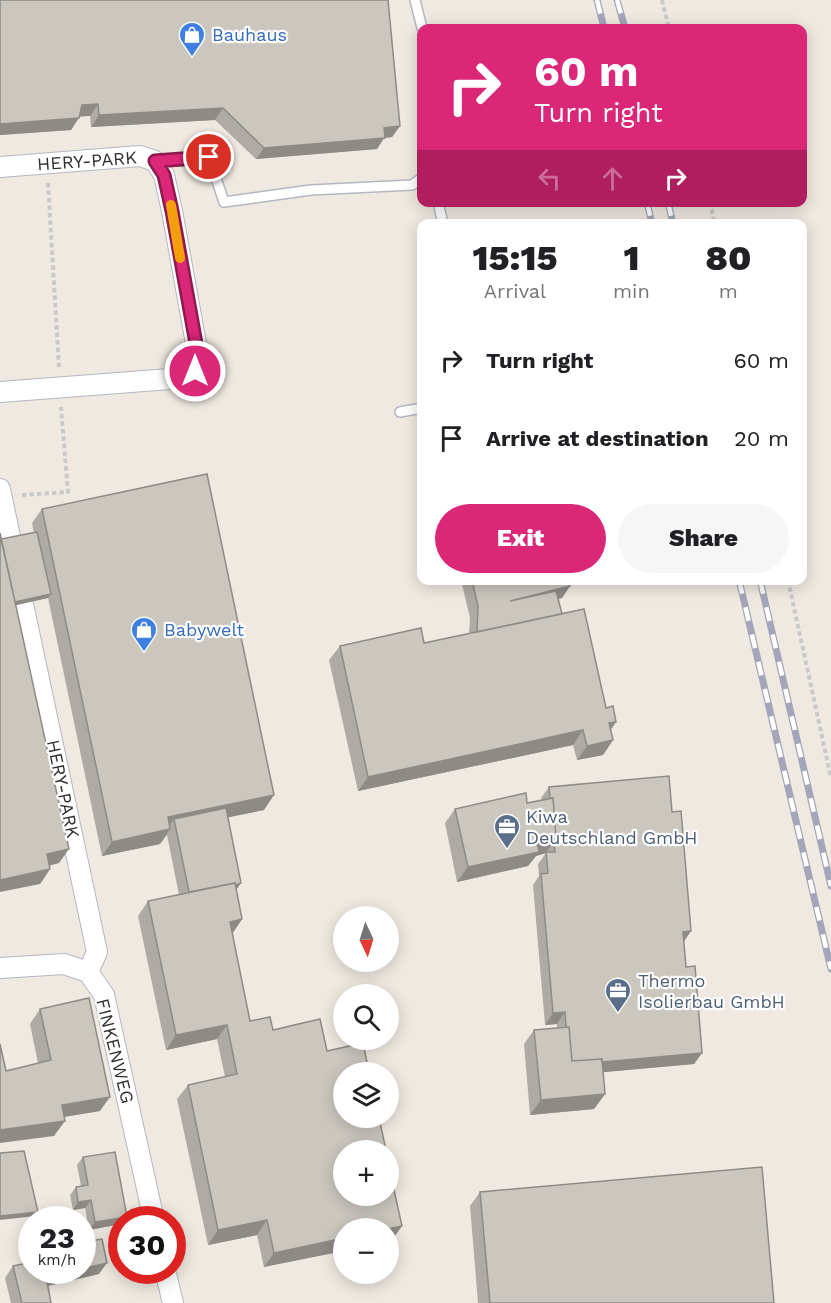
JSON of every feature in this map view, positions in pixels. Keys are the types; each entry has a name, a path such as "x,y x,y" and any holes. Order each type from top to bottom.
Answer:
{"street":[{"name":"HERY-PARK","path":"0,167 140,156 155,161 164,175 172,211 199,360 195,371 183,378 0,392"},
{"path":"1,493 11,541"},
{"name":"HERY-PARK","path":"24,604 98,952 88,972"},
{"path":"0,968 64,964 88,972"},
{"name":"FINKENWEG","path":"88,972 104,995 151,1206"},
{"path":"168,1284 173,1303"}],"lane":[{"path":"415,0 421,24"},
{"path":"155,161 209,157 224,202 311,190 412,185 417,182"},
{"path":"400,412 417,409"}],"path":[{"path":"662,0 668,24"},
{"path":"1,493 68,492 47,164"},
{"path":"789,585 831,778"}],"building":[{"name":"Bauhaus","path":"0,0 388,0 400,126 384,128 385,138 264,148 223,108 99,115 98,104 82,105 79,118 0,124"},
{"path":"207,474 274,795 168,817 170,829 112,842 42,509"},
{"path":"37,532 51,594 15,602 1,539"},
{"path":"0,533 69,849 47,854 50,869 0,880"},
{"path":"473,585 570,585 510,601 556,591 562,614 477,632 478,606"},
{"path":"584,609 606,708 613,706 616,722 609,723 613,740 587,746 583,730 368,777 340,646 421,628 424,643"},
{"path":"669,776 672,812 681,811 691,931 683,932 686,967 695,966 702,1053 602,1062 602,1059 572,1061 569,1027 566,1027 565,1012 553,1013 541,874 548,873 546,852 555,852 553,798 550,798 549,787"},
{"path":"526,793 527,803 553,798 556,838 537,843 539,852 468,867 455,809"},
{"path":"226,808 241,883 189,892 174,819"},
{"path":"235,883 242,919 230,922 250,1021 270,1017 273,1030 320,1019 327,1051 364,1050 367,1062 333,1062 333,1128 381,1128 384,1140 333,1140 333,1206 398,1206 402,1226 399,1227 399,1218 333,1218 333,1240 274,1253 267,1220 218,1230 188,1085 237,1074 227,1025 176,1035 148,901"},
{"path":"89,998 110,1097 62,1105 65,1121 0,1130 0,1044 6,1071 51,1060 40,1009"},
{"path":"569,1027 572,1061 602,1059 605,1094 541,1100 534,1030"},
{"path":"24,1151 37,1206 18,1206 18,1214 0,1216 0,1153"},
{"path":"115,1152 125,1206 108,1206 108,1220 96,1222 96,1206 92,1206 91,1200 78,1202 76,1187 88,1185 83,1157"},
{"path":"762,1167 774,1303 490,1303 480,1192"},
{"path":"102,1239 107,1263 96,1266 96,1240"},
{"path":"18,1265 18,1284 47,1284 51,1303 22,1303 13,1266"}],"railway":[{"path":"597,0 603,24"},
{"path":"617,0 624,24"},
{"path":"648,207 651,219"},
{"path":"669,207 672,219"},
{"path":"740,585 831,969"},
{"path":"761,585 831,886"}],"slow traffic":[{"path":"171,205 180,258"}],"place":[{"name":"Bauhaus","path":"192,58"},
{"name":"Babywelt","path":"144,653"},
{"name":"Kiwa Deutschland GmbH","path":"507,850"},
{"name":"Thermo Isolierbau GmbH","path":"618,1014"}],"route":[{"path":"195,371 199,360 172,211 164,175 155,161 209,157"}]}
